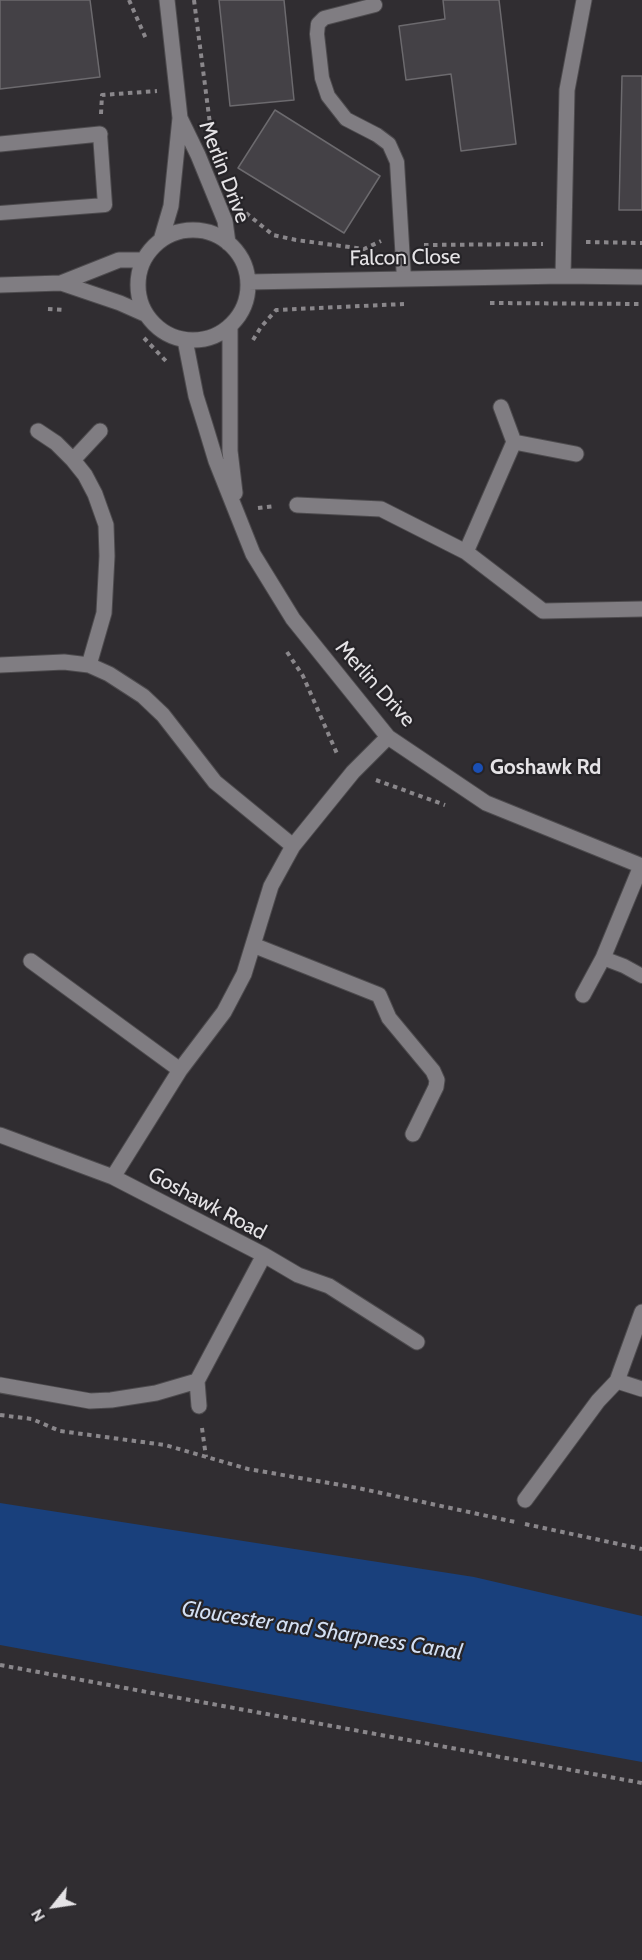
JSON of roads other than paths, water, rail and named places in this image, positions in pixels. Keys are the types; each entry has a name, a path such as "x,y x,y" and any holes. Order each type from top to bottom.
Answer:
{"street":[{"name":"Merlin Drive","path":"161,240 171,206 180,118 167,0"},
{"path":"563,276 567,90 584,0"},
{"name":"Merlin Drive","path":"180,118 225,221 228,243"},
{"path":"0,144 100,134"},
{"path":"195,230 212,233 228,243 238,254 245,267 248,282 247,298 240,313 230,326 217,335 201,340 184,339 170,335 157,327 147,315 139,297 138,278 143,260 161,240 177,232 195,230"},
{"path":"0,285 61,283 119,260 143,260"},
{"name":"Falcon Close","path":"248,282 563,276 642,277"},
{"path":"61,283 120,303 147,315"},
{"name":"Merlin Drive","path":"230,326 230,451 237,511"},
{"name":"Merlin Drive","path":"184,339 196,396 206,428 253,554 293,619 388,737 486,803 641,866 603,958 583,995"},
{"path":"466,552 514,442 501,407"},
{"path":"38,430 56,443 85,475 95,494 106,525 107,578 104,613 89,665"},
{"path":"73,460 100,431"},
{"path":"514,442 576,454"},
{"path":"297,505 381,509 466,552 543,611 642,609"},
{"path":"0,665 64,662 89,665 109,674 143,696 163,715 215,782 293,846"},
{"name":"Goshawk Road","path":"113,1177 180,1070 224,1012 244,974 271,886 293,846 353,772 388,737"},
{"path":"253,945 379,995 389,1018 433,1071 436,1080 436,1087 413,1134"},
{"path":"32,961 180,1070"},
{"name":"Goshawk Road","path":"0,1134 113,1177 264,1255 197,1380"},
{"path":"264,1255 298,1275 328,1286 417,1342"},
{"path":"525,1500 598,1401 617,1381 642,1312"},
{"path":"0,1384 90,1401 156,1393 197,1380 199,1406"},
{"path":"617,1381 642,1389"}],"lane":[{"path":"375,5 324,18 318,24 318,45 322,78 328,96 337,109 346,119 389,144 394,153 399,181 404,279"},
{"path":"0,213 105,205 100,134"},
{"path":"603,958 642,976"}],"water":[{"name":"Gloucester and Sharpness Canal","path":"0,1503 474,1577 642,1616 642,1762 0,1645"}],"place":[{"name":"Goshawk Rd","path":"478,768"}]}
